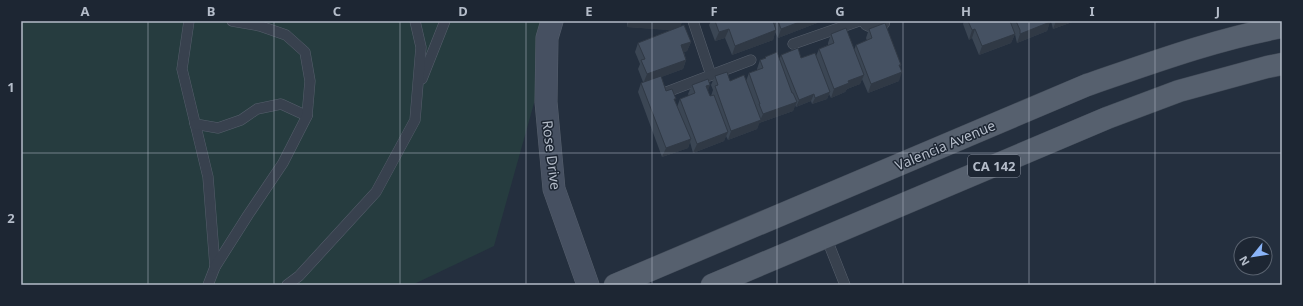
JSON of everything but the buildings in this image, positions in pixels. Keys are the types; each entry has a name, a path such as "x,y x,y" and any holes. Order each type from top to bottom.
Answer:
{"main road":[{"name":"Valencia Avenue","path":"615,285 1088,85 1168,57 1282,27"},
{"name":"CA 142","path":"712,285 1107,118 1179,91 1282,64"}],"street":[{"name":"Rose Drive","path":"552,21 548,38 546,102 554,189 588,285"},
{"path":"869,21 875,23 880,21"}],"lane":[{"path":"189,21 182,69 208,177 216,267"},
{"path":"208,285 216,267 248,215 283,163 307,116 310,81 305,52 286,35 260,26 232,21"},
{"path":"287,285 299,276 376,192 415,120 421,47 415,21"},
{"path":"418,88 445,21"},
{"path":"693,21 711,75"},
{"path":"793,44 858,21"},
{"path":"664,94 751,60"},
{"path":"195,124 218,128 241,120 257,109 281,104 307,116"},
{"path":"826,237 845,285"}],"green space":[{"path":"21,21 557,21 494,246 412,285 21,285"}]}
